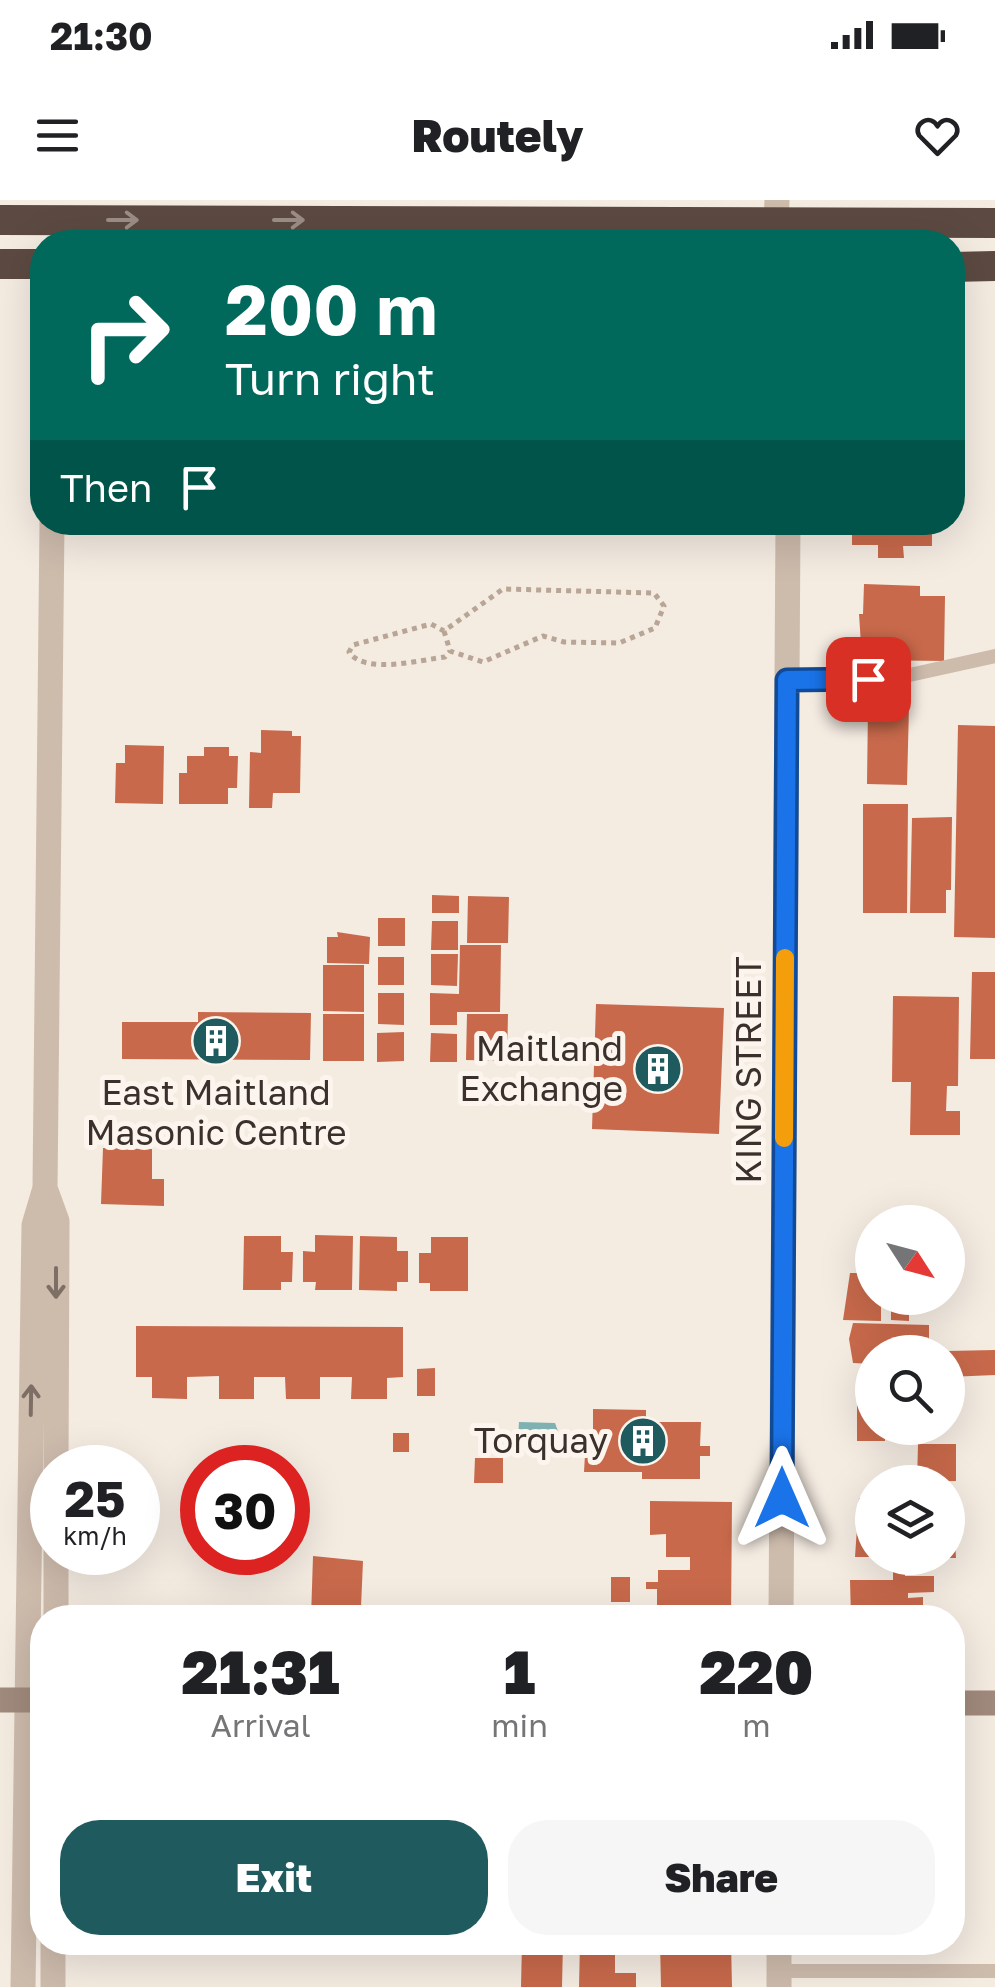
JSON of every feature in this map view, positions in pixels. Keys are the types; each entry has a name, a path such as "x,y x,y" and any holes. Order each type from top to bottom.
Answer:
{"highway":[{"path":"0,220 55,210 675,222 777,211 995,223"},
{"path":"777,211 797,230"},
{"path":"675,222 696,230"},
{"path":"0,264 30,264"},
{"path":"965,267 995,266"}],"main road":[{"path":"965,1702 995,1703"}],"street":[{"path":"23,1987 23,1700 34,1225 45,1188 52,535"},
{"name":"KING STREET","path":"781,1605 788,535"},
{"path":"45,1188 56,1220 56,1445"},
{"path":"56,1575 56,1605"},
{"path":"52,1987 53,1955"}],"lane":[{"path":"787,680 896,678 995,656"},
{"path":"779,1979 995,1971"}],"path":[{"path":"444,631 503,589 654,593 664,606 654,628 619,643 564,642 543,636 483,662 450,651"},
{"path":"431,624 444,631 450,651 445,657 382,663 364,663 349,652 353,644 431,624"}],"water":[{"path":"519,1422 555,1423 559,1434 555,1440 518,1439"}],"building":[{"path":"852,535 932,535 932,546 903,546 904,558 878,558 878,545 852,545"},
{"path":"864,584 920,586 920,596 945,596 944,661 862,660 859,614 863,614"},
{"path":"868,706 909,707 907,785 867,784"},
{"path":"958,725 995,726 995,938 954,937"},
{"path":"261,730 292,731 292,736 301,736 300,793 273,793 272,808 249,808 250,752 261,753"},
{"path":"125,745 164,746 163,804 115,803 116,763 125,763"},
{"path":"204,747 229,747 229,756 238,756 237,788 228,788 228,804 179,804 179,773 187,773 187,756 204,756"},
{"path":"863,804 908,804 907,913 863,913"},
{"path":"952,817 951,890 946,890 946,913 910,913 912,818"},
{"path":"432,895 459,896 459,913 432,913"},
{"path":"468,896 509,897 508,943 467,943"},
{"path":"378,918 405,918 405,946 378,946"},
{"path":"432,921 458,921 458,950 431,950"},
{"path":"337,932 370,937 369,964 327,963 327,937 338,937"},
{"path":"460,945 501,945 500,1012 457,1012 457,1025 430,1025 430,993 459,994"},
{"path":"431,954 458,954 457,986 431,985"},
{"path":"378,957 404,957 404,985 378,985"},
{"path":"323,965 364,965 364,1012 323,1011"},
{"path":"972,972 995,972 995,1059 970,1059"},
{"path":"378,993 404,993 404,1025 378,1024"},
{"path":"893,996 959,997 958,1086 947,1086 946,1111 960,1111 960,1135 910,1135 911,1082 892,1082"},
{"name":"Maitland Exchange","path":"596,1004 724,1008 719,1134 592,1129"},
{"name":"East Maitland Masonic Centre","path":"198,1012 311,1013 310,1060 122,1059 122,1022 198,1022"},
{"path":"323,1014 364,1014 364,1061 323,1061"},
{"path":"467,1014 508,1014 507,1061 466,1060"},
{"path":"404,1032 404,1061 377,1062 377,1033"},
{"path":"431,1033 457,1034 457,1062 430,1062"},
{"path":"103,1148 152,1149 152,1179 164,1179 164,1206 101,1204"},
{"path":"315,1235 353,1236 352,1290 315,1290 316,1282 303,1282 303,1251 315,1252"},
{"path":"244,1236 281,1236 281,1252 293,1252 292,1282 281,1282 281,1290 243,1290"},
{"path":"360,1236 397,1237 397,1251 408,1251 408,1282 397,1282 397,1291 359,1290"},
{"path":"431,1237 468,1237 468,1291 430,1291 430,1283 419,1283 419,1253 431,1253"},
{"path":"850,1273 855,1273 855,1315 881,1315 881,1321 843,1320"},
{"path":"891,1315 909,1315 909,1321 891,1320"},
{"path":"853,1323 929,1325 929,1335 855,1335 855,1363 849,1339"},
{"path":"136,1326 403,1327 403,1377 387,1378 387,1399 351,1399 352,1377 320,1377 320,1399 286,1399 285,1377 254,1377 254,1399 219,1399 219,1376 187,1377 187,1399 152,1398 152,1377 136,1377"},
{"path":"995,1350 995,1375 965,1376 965,1351"},
{"path":"435,1368 435,1396 417,1396 417,1369"},
{"name":"Torquay","path":"593,1409 646,1410 646,1422 701,1422 700,1446 710,1446 710,1456 700,1456 700,1479 642,1479 642,1472 584,1472 586,1437 593,1437"},
{"path":"393,1433 409,1433 409,1452 393,1452"},
{"path":"918,1445 956,1445 956,1465 917,1465"},
{"path":"475,1458 503,1458 503,1483 474,1483"},
{"path":"650,1501 732,1502 731,1605 657,1605 657,1589 646,1589 646,1582 658,1582 658,1570 690,1570 690,1557 666,1557 666,1534 650,1535"},
{"path":"313,1556 363,1561 361,1605 311,1605"},
{"path":"893,1575 934,1576 934,1592 908,1593 908,1598 923,1597 923,1605 851,1605 850,1580 893,1580"},
{"path":"611,1577 630,1577 630,1602 611,1602"},
{"path":"522,1955 563,1955 562,1987 521,1987"},
{"path":"580,1955 615,1955 615,1973 636,1973 636,1987 579,1987"},
{"path":"660,1955 731,1955 732,1987 661,1987"}],"slow traffic":[{"path":"784,1138 785,958"}],"place":[{"name":"East Maitland Masonic Centre","path":"216,1041"},
{"name":"Maitland Exchange","path":"658,1069"},
{"name":"Torquay","path":"643,1441"}],"route":[{"path":"782,1498 787,680 868,679"}]}
